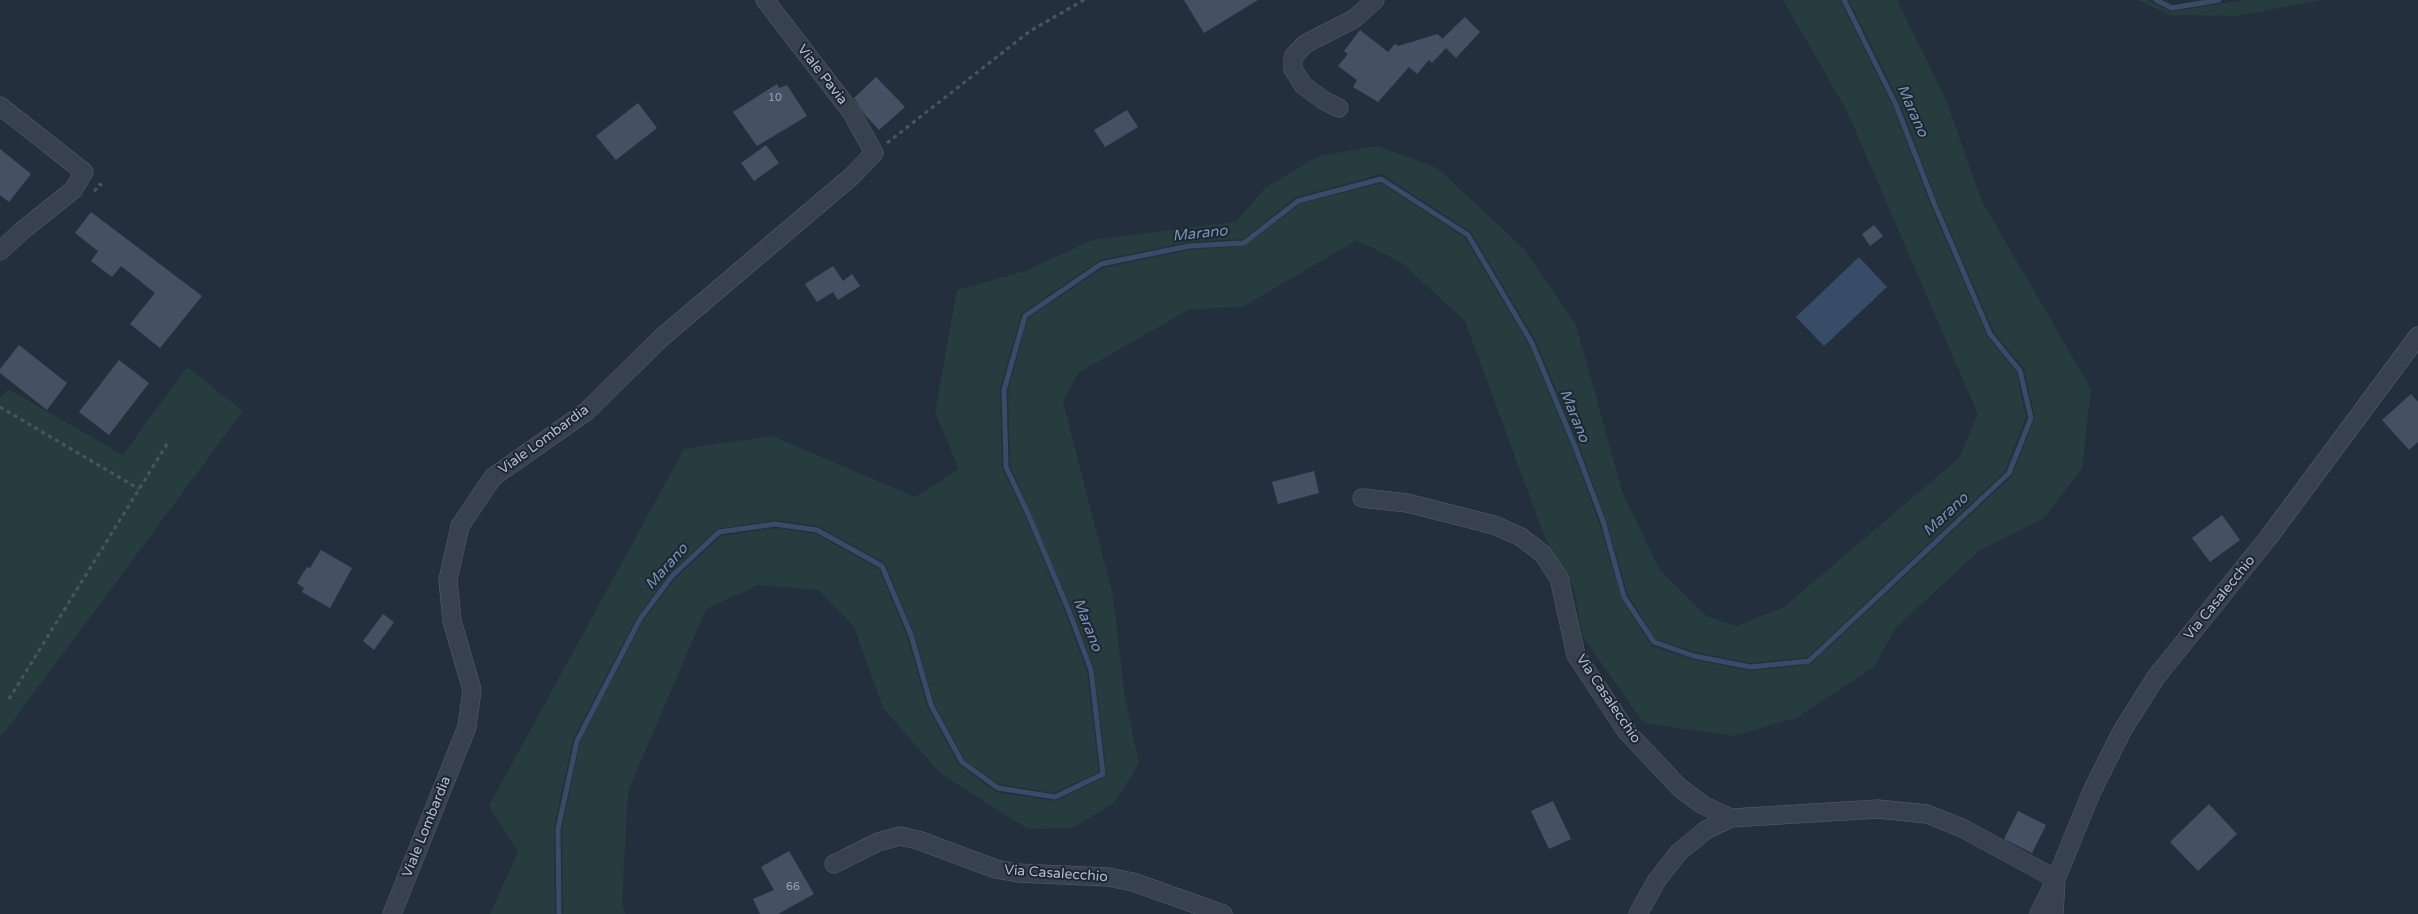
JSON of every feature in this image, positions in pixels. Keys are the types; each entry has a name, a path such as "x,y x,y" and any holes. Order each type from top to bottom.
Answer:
{"street":[{"name":"Viale Pavia","path":"765,0 852,113 874,152"},
{"path":"1339,108 1323,100 1303,85 1293,69 1293,57 1306,44 1354,19 1375,0"},
{"path":"0,106 84,172 73,190 0,251"},
{"name":"Viale Lombardia","path":"392,914 467,727 472,690 452,622 448,580 460,526 493,477 587,411 661,338 852,176 874,152"},
{"name":"Via Casalecchio","path":"2039,914 2056,879 2100,773 2122,730 2156,677 2268,538 2418,336"},
{"name":"Via Casalecchio","path":"1362,498 1407,503 1494,525 1520,537 1543,554 1558,578 1576,655 1627,732 1680,788 1703,805 1731,818"},
{"name":"Via Casalecchio","path":"1638,914 1657,880 1679,852 1706,830 1731,818 1878,810 1927,814 1962,828 2056,879"},
{"name":"Via Casalecchio","path":"834,864 878,842 900,836 918,840 996,869 1018,873 1108,877 1134,882 1223,914"},
{"name":"Via Casalecchio","path":"2054,914 2056,879"}],"path":[{"path":"874,152 1030,32 1084,0"},
{"path":"0,407 139,489"},
{"path":"9,699 167,444"}],"green space":[{"path":"1783,0 1840,0 1893,107 1930,204 1987,336 2016,372 2026,417 2005,471 1808,657 1751,663 1696,652 1656,639 1628,595 1606,520 1580,448 1536,341 1471,232 1382,174 1296,197 1243,239 1188,242 1100,260 1022,313 1000,389 1002,468 1026,518 1087,671 1099,772 1054,793 999,784 965,760 934,703 914,634 885,563 818,526 775,520 717,529 669,574 637,617 573,739 554,828 555,914 490,914 518,852 489,806 684,449 772,436 915,497 959,469 935,412 957,290 1028,270 1092,240 1236,222 1265,188 1319,156 1378,146 1437,168 1523,248 1576,325 1623,494 1660,571 1707,616 1737,626 1784,607 1959,458 1978,414 1846,109"},
{"path":"1849,0 1897,0 1947,102 1981,200 2091,389 2082,468 2043,519 1979,551 1896,627 1874,667 1796,718 1732,736 1644,723 1583,637 1574,589 1544,535 1465,321 1402,263 1357,240 1244,306 1188,310 1078,373 1063,402 1113,596 1125,698 1139,763 1115,802 1073,828 1028,829 941,774 883,708 854,627 819,590 758,585 706,609 628,791 622,902 625,914 563,914 562,829 580,742 643,621 675,579 721,536 775,528 816,534 879,569 907,636 927,706 959,765 996,792 1055,801 1107,776 1094,669 1072,609 1010,466 1008,390 1028,318 1103,268 1189,250 1245,246 1300,204 1381,183 1465,238 1529,345 1573,451 1599,523 1621,598 1651,646 1694,660 1751,671 1811,664 2012,476 2035,418 2024,369 1994,332 1937,201 1900,104"},
{"path":"2138,0 2147,0 2171,12 2243,0 2321,0 2237,16 2170,15"},
{"path":"187,367 243,411 7,729 0,735 0,398 8,389 123,455"}],"water":[{"path":"1859,257 1887,287 1824,346 1796,317"}],"building":[{"path":"1184,0 1258,0 1204,33"},
{"path":"1465,17 1480,32 1456,58 1446,48 1432,63 1429,60 1417,74 1409,67 1378,102 1353,87 1357,80 1338,66 1348,54 1344,51 1360,30 1388,52 1395,44 1398,46 1438,34 1442,39"},
{"path":"876,77 905,107 879,130 866,116 854,98"},
{"path":"777,84 779,88 787,85 807,116 757,146 733,112"},
{"path":"638,103 657,128 616,160 596,136"},
{"path":"1127,110 1138,127 1105,147 1094,130"},
{"path":"766,145 779,163 754,181 741,163"},
{"path":"0,149 31,174 9,202 0,195"},
{"path":"91,212 202,296 160,348 130,324 155,293 121,266 112,277 91,261 98,251 75,233"},
{"path":"1874,225 1883,236 1870,246 1862,234"},
{"path":"833,266 843,281 852,274 860,286 838,300 833,292 817,302 805,284"},
{"path":"19,345 67,383 47,410 0,373 0,369"},
{"path":"119,360 149,383 109,435 79,412"},
{"path":"2411,394 2418,402 2418,442 2409,450 2382,420"},
{"path":"1314,471 1319,493 1278,504 1272,482"},
{"path":"2222,515 2240,540 2210,562 2192,538"},
{"path":"321,550 352,568 330,608 302,592 304,588 297,583 307,567 310,568"},
{"path":"383,614 394,622 374,650 363,641"},
{"path":"1553,801 1571,839 1549,849 1531,811"},
{"path":"2209,804 2237,834 2198,871 2170,842"},
{"path":"2018,811 2046,825 2032,853 2004,839"},
{"path":"789,851 814,894 778,914 760,914 753,899 774,890 761,867"}],"waterway":[{"name":"Marano","path":"559,914 558,829 577,741 640,619 672,576 719,532 775,524 817,530 882,566 911,635 931,705 962,762 998,788 1055,797 1103,774 1091,670 1069,611 1006,467 1004,390 1025,316 1101,264 1189,246 1244,243 1298,201 1381,179 1468,235 1532,343 1576,449 1603,521 1624,597 1654,642 1694,656 1751,667 1809,661 2009,473 2031,418 2020,371 1990,334 1934,203 1896,105 1844,0"},
{"name":"Marano","path":"2156,0 2172,8 2219,0"}]}
